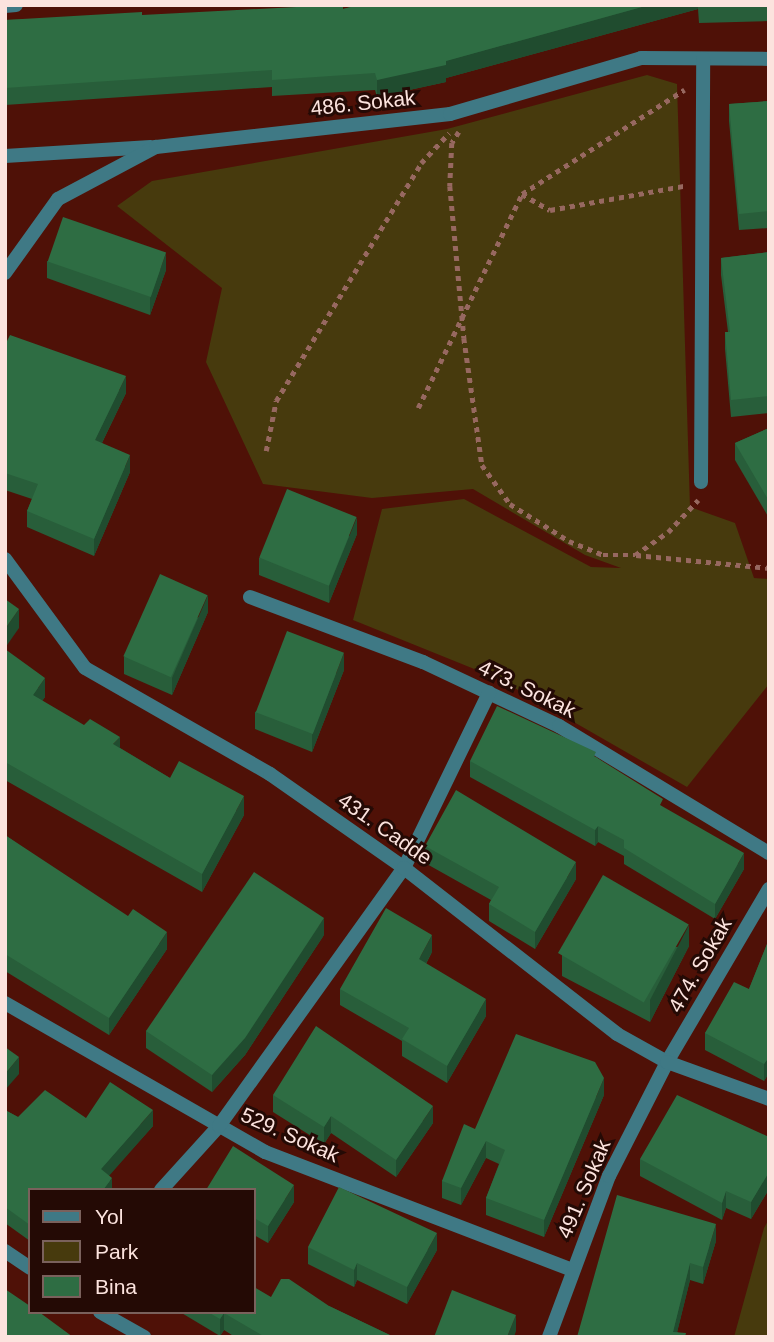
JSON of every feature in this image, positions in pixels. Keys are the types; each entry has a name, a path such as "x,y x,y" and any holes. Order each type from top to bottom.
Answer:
{"street":[{"path":"5,6 16,5"},
{"name":"486. Sokak","path":"5,273 58,200 156,147 450,114 641,58 769,59"},
{"path":"701,482 703,59"},
{"path":"5,156 156,147"},
{"name":"431. Cadde","path":"5,559 85,668 270,774 404,868 617,1034 667,1062 769,1098"},
{"name":"473. Sokak","path":"250,597 423,662 559,726 769,853"},
{"path":"163,1188 219,1126 404,868 489,693"},
{"name":"474. Sokak","path":"667,1062 769,889"},
{"name":"529. Sokak","path":"5,1003 265,1152 573,1270"},
{"name":"491. Sokak","path":"549,1337 609,1176 667,1062"},
{"path":"5,1251 28,1267"},
{"path":"104,1314 144,1337"}],"path":[{"path":"418,408 462,323 522,194 703,79"},
{"path":"474,107 452,143 450,186 462,323 482,465 510,504 569,541 603,555 635,555 769,568"},
{"path":"266,451 276,401 331,310 421,163 474,107"},
{"path":"522,194 550,210 702,182"},
{"path":"635,555 668,532 698,502 701,482"}],"green space":[{"path":"647,75 677,84 690,507 735,523 754,578 769,579 769,684 687,787 499,679 353,620 382,509 464,499 591,567 621,568 585,555 473,489 372,498 263,484 206,362 222,288 117,206 152,181 447,129"},
{"path":"769,1219 769,1337 734,1337 764,1228"}],"building":[{"path":"343,5 343,9 359,5 649,5 446,61 446,65 377,80 375,73 272,80 272,70 5,88 5,20"},
{"path":"769,101 769,211 739,214 729,104"},
{"path":"63,217 166,252 151,297 48,261"},
{"path":"769,252 769,396 731,400 725,332 730,332 721,258"},
{"path":"10,335 126,376 95,440 130,455 94,539 27,511 38,484 5,473 5,345"},
{"path":"769,428 769,501 735,443"},
{"path":"287,489 357,517 329,586 259,558"},
{"path":"160,574 208,595 171,677 123,656"},
{"path":"5,599 19,609 5,629"},
{"path":"287,631 344,653 313,734 256,712"},
{"path":"5,649 45,678 33,695 84,725 90,719 120,737 113,744 170,778 179,761 244,796 202,874 5,762"},
{"path":"497,706 596,752 594,756 663,799 660,805 744,853 715,904 624,848 624,840 598,826 595,830 470,761"},
{"path":"456,790 576,862 535,932 489,904 499,887 425,846"},
{"path":"5,835 128,916 133,909 167,932 109,1018 5,954"},
{"path":"254,872 324,918 245,1038 212,1075 146,1031"},
{"path":"603,875 689,924 644,1002 558,953"},
{"path":"386,908 432,935 419,959 486,999 447,1066 402,1039 409,1028 340,989"},
{"path":"769,939 769,1057 764,1064 705,1033 734,982 749,989"},
{"path":"316,1026 433,1106 396,1160 331,1116 324,1127 273,1095"},
{"path":"516,1034 595,1062 604,1078 544,1220 486,1198 505,1150 486,1141 461,1188 442,1181 464,1124 475,1129"},
{"path":"5,1047 19,1057 5,1074"},
{"path":"110,1082 153,1110 101,1169 112,1178 104,1188 28,1188 28,1224 5,1207 5,1110 18,1117 45,1090 86,1118"},
{"path":"677,1095 769,1137 769,1172 751,1202 726,1191 722,1203 640,1159"},
{"path":"233,1146 294,1185 268,1226 256,1219 256,1188 207,1188"},
{"path":"339,1187 437,1233 407,1287 357,1263 354,1270 308,1247"},
{"path":"617,1195 716,1224 703,1267 690,1263 673,1332 686,1333 685,1337 577,1337"},
{"path":"281,1279 289,1279 329,1306 394,1337 265,1337 226,1314 256,1314 256,1288 271,1297"},
{"path":"5,1289 28,1305 28,1314 42,1314 73,1337 5,1337"},
{"path":"452,1290 516,1315 507,1337 434,1337"}]}
